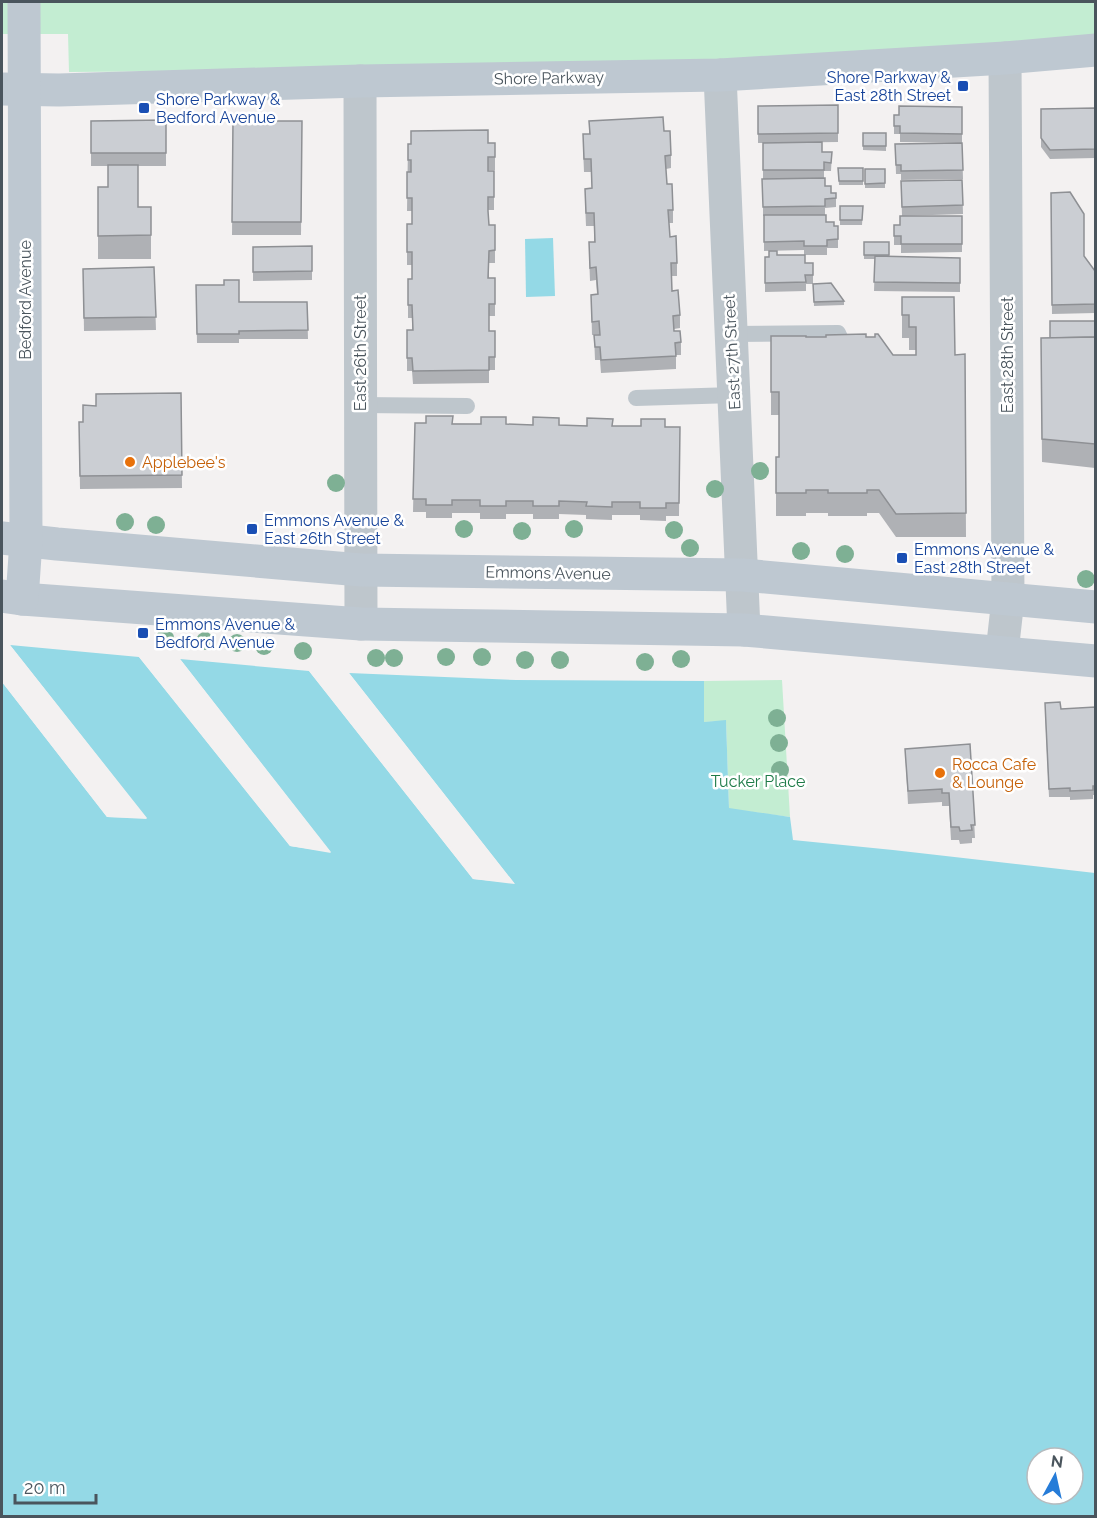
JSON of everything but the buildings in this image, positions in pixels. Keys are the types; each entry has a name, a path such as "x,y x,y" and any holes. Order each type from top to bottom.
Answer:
{"main road":[{"name":"Bedford Avenue","path":"12,597 14,539 13,90 24,2"},
{"name":"Shore Parkway","path":"13,90 720,75 1005,58 1095,50"},
{"name":"Emmons Avenue","path":"14,539 361,570 743,575 1095,607"},
{"path":"12,597 361,624 744,630 1095,661"}],"street":[{"name":"East 28th Street","path":"1002,652 1008,599 1005,58"},
{"name":"East 27th Street","path":"720,75 744,630"},
{"name":"East 26th Street","path":"360,81 361,624"}],"lane":[{"path":"732,334 838,333 849,358"},
{"path":"636,398 734,395"},
{"path":"360,405 467,406"}],"green space":[{"path":"2,2 1095,2 1096,39 581,68 69,72 68,34 2,34"},
{"name":"Tucker Place","path":"782,680 790,817 729,809 726,721 704,722 704,681"}],"water":[{"path":"553,238 555,296 526,297 525,239"},
{"path":"10,645 139,657 290,846 331,852 180,659 309,671 473,879 514,883 349,673 516,680 704,681 704,722 726,720 729,808 790,817 793,840 1095,873 1095,1516 2,1516 2,682 107,817 147,818"}],"pier":[{"path":"7,644 147,819 107,817 2,682 2,679 108,814 141,815"},
{"path":"139,657 142,657 292,843 324,849 177,659 180,659 331,853 290,846"},
{"path":"309,671 313,672 474,876 508,880 346,673 349,673 515,884 473,879"}],"place":[{"name":"Shore Parkway & East 28th Street","path":"963,86"},
{"name":"Shore Parkway & Bedford Avenue","path":"144,108"},
{"name":"Applebee's","path":"130,462"},
{"name":"Emmons Avenue & East 26th Street","path":"252,529"},
{"name":"Emmons Avenue & East 28th Street","path":"902,558"},
{"name":"Emmons Avenue & Bedford Avenue","path":"143,633"},
{"name":"Rocca Cafe & Lounge","path":"940,773"}]}
